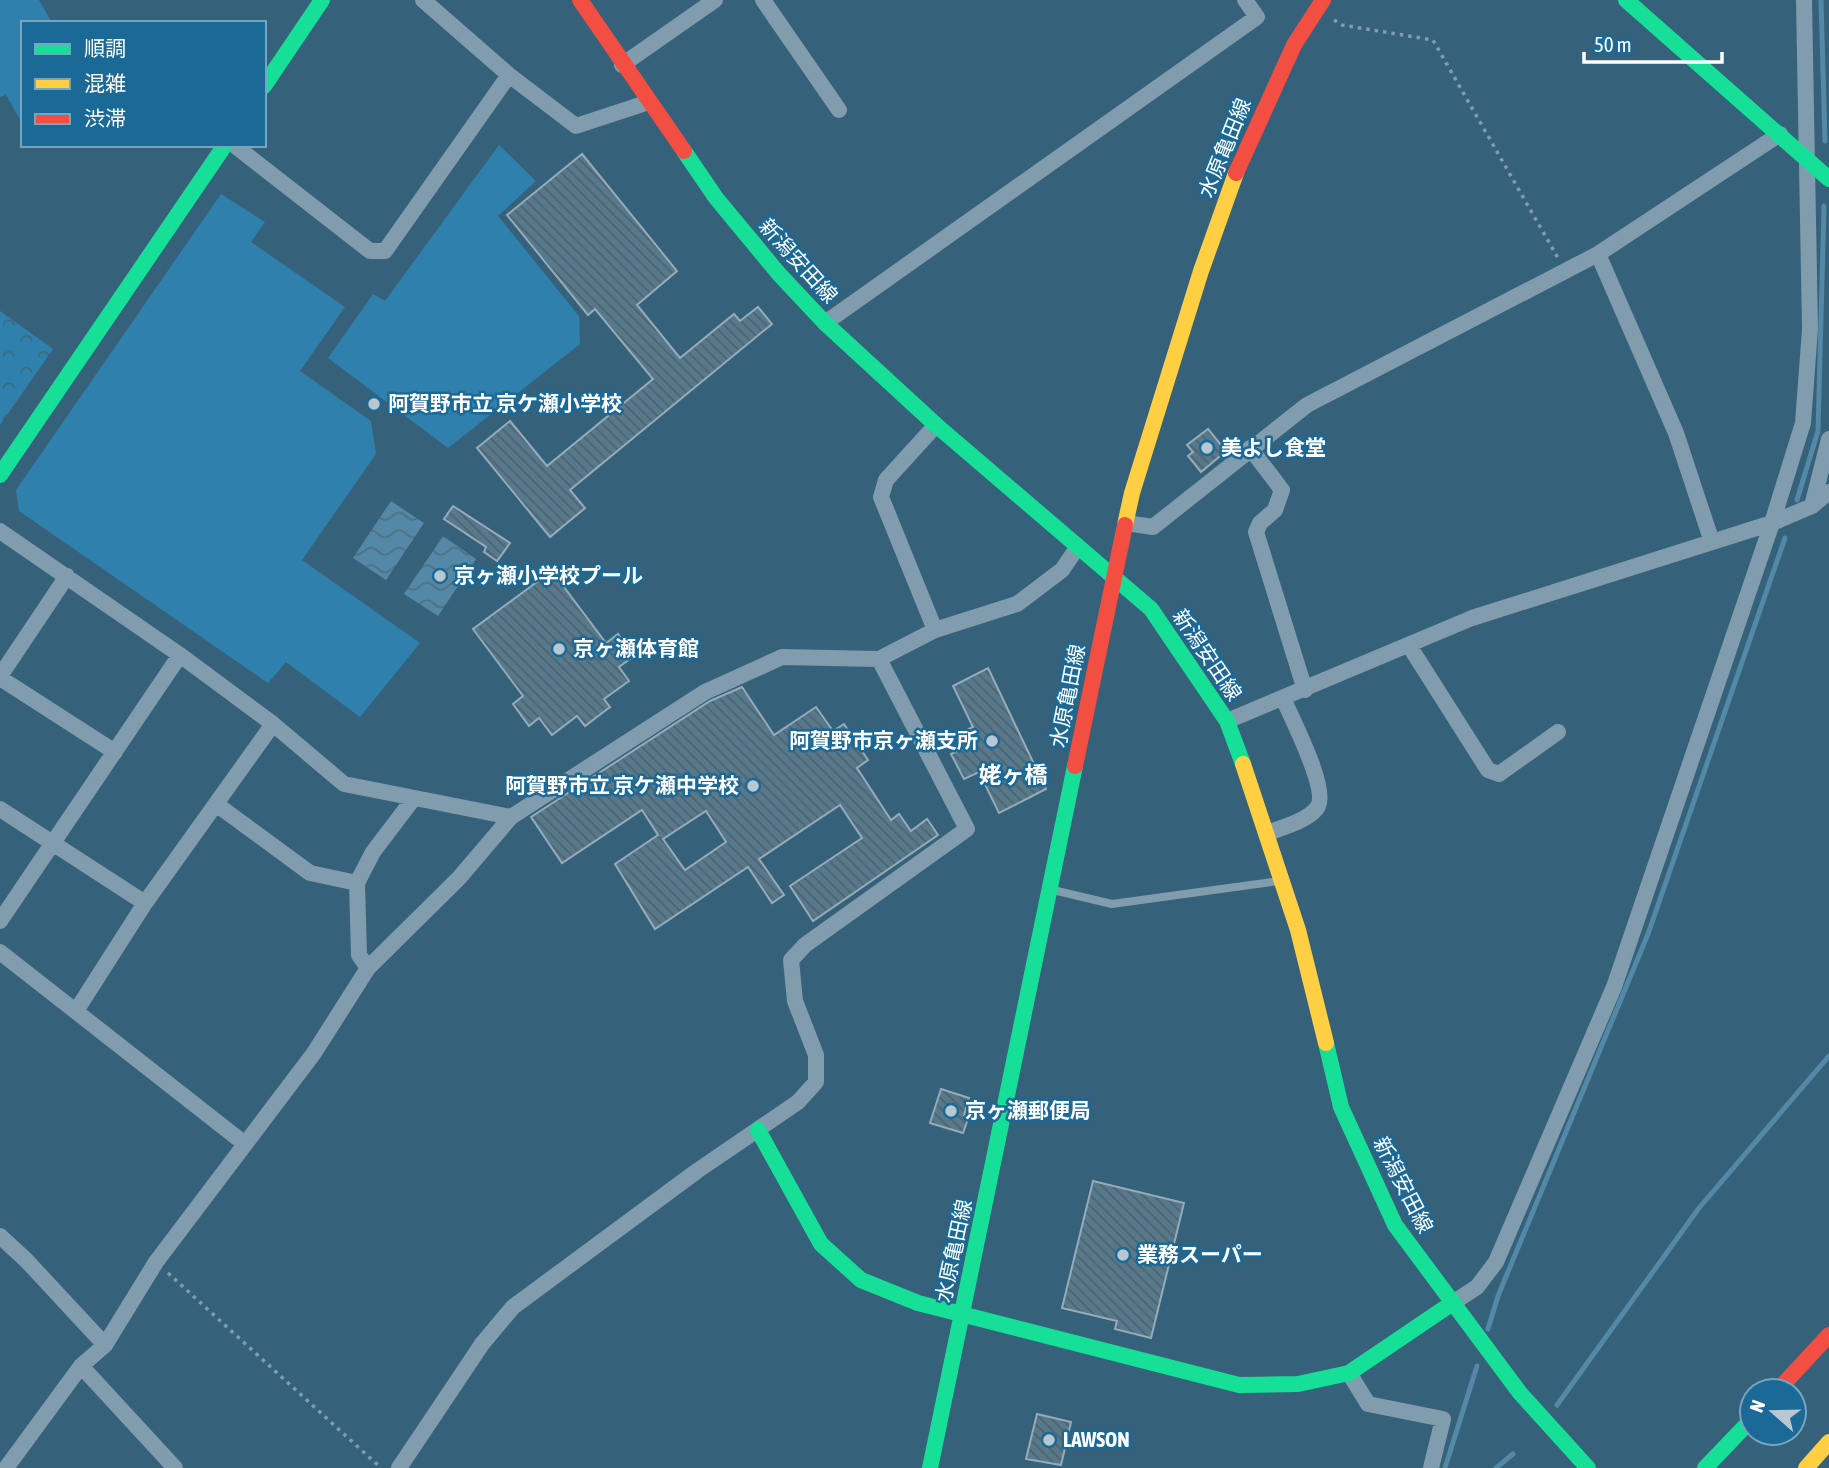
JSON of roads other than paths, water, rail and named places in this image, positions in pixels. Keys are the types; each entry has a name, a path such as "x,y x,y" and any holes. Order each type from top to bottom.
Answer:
{"main road":[{"path":"266,83 322,0"},
{"name":"新潟安田線","path":"580,0 622,65 716,198 779,274 825,323 936,425 1151,609 1227,721 1283,881 1341,1107 1395,1225 1451,1304 1541,1419 1588,1468"},
{"path":"1626,0 1829,179"},
{"name":"水原亀田線","path":"930,1468 1132,494 1177,345 1226,199 1270,92 1294,45 1320,5"},
{"path":"0,475 224,147"},
{"path":"758,1130 807,1222 839,1263 861,1280 887,1293 1239,1385 1298,1384 1349,1373 1451,1304"},
{"path":"1790,1377 1829,1335"},
{"path":"1705,1468 1738,1435"},
{"path":"1806,1468 1829,1442"},
{"path":"1724,1468 1730,1444"}],"street":[{"path":"423,0 509,75 576,126 649,102"},
{"path":"622,65 715,0"},
{"path":"763,0 839,110"},
{"path":"825,323 1257,17 1245,0"},
{"path":"1451,1304 1477,1287 1496,1262 1614,987 1772,523 1803,423 1810,329 1804,0"},
{"path":"237,147 370,251 385,251 509,75"},
{"path":"1126,523 1153,527 1307,405 1598,254 1780,134"},
{"path":"1598,254 1676,433 1712,542"},
{"path":"935,630 881,497 886,480 936,425"},
{"path":"1812,506 1829,439"},
{"path":"1250,448 1282,490 1275,510 1260,523 1256,532 1305,690"},
{"path":"1227,721 1284,700 1472,618 1772,523 1812,506 1829,492"},
{"path":"0,531 180,655 273,724 344,784 511,817"},
{"path":"4,1466 81,1366 105,1345 156,1262 314,1053 368,968 459,878 511,817 705,692 782,657 879,659 935,630 1017,604 1062,570 1077,548"},
{"path":"66,576 0,677 115,752"},
{"path":"1410,647 1488,770 1499,774 1558,732"},
{"path":"0,921 180,655"},
{"path":"399,1468 482,1344 513,1307 697,1171 798,1102 816,1082 816,1055 795,1001 791,960 805,945 967,830 879,659"},
{"path":"1268,833 1311,814 1320,805 1321,789 1284,700"},
{"path":"75,1011 145,903 273,724"},
{"path":"368,968 359,955 357,883 373,852 414,798"},
{"path":"216,804 310,873 357,883"},
{"path":"0,809 145,903"},
{"path":"0,952 245,1144"},
{"path":"0,1236 105,1345"},
{"path":"81,1366 175,1468"},
{"path":"1349,1373 1368,1404 1443,1419 1431,1468"}],"lane":[{"path":"1050,889 1112,904 1283,881"}],"water":[{"path":"391,501 424,523 386,580 353,558"},
{"name":"京ヶ瀬小学校プール","path":"443,536 476,559 438,616 404,594"}],"waterway":[{"path":"1821,0 1825,141"},
{"path":"1797,500 1818,431 1824,206"},
{"path":"1488,1329 1498,1296 1648,934 1785,538"},
{"path":"1557,1405 1699,1208 1829,1056"},
{"path":"1445,1468 1477,1366"},
{"path":"1496,1468 1513,1454"}],"place":[{"name":"阿賀野市立 京ケ瀬小学校","path":"374,404"},
{"name":"美よし食堂","path":"1207,448"},
{"name":"京ヶ瀬小学校プール","path":"440,576"},
{"name":"京ヶ瀬体育館","path":"559,649"},
{"name":"阿賀野市京ヶ瀬支所","path":"992,741"},
{"name":"阿賀野市立 京ケ瀬中学校","path":"753,786"},
{"name":"京ヶ瀬郵便局","path":"951,1111"},
{"name":"業務スーパー","path":"1123,1255"},
{"name":"LAWSON","path":"1049,1440"}],"district":[{"name":"姥ヶ橋","path":"1013,775"}]}
